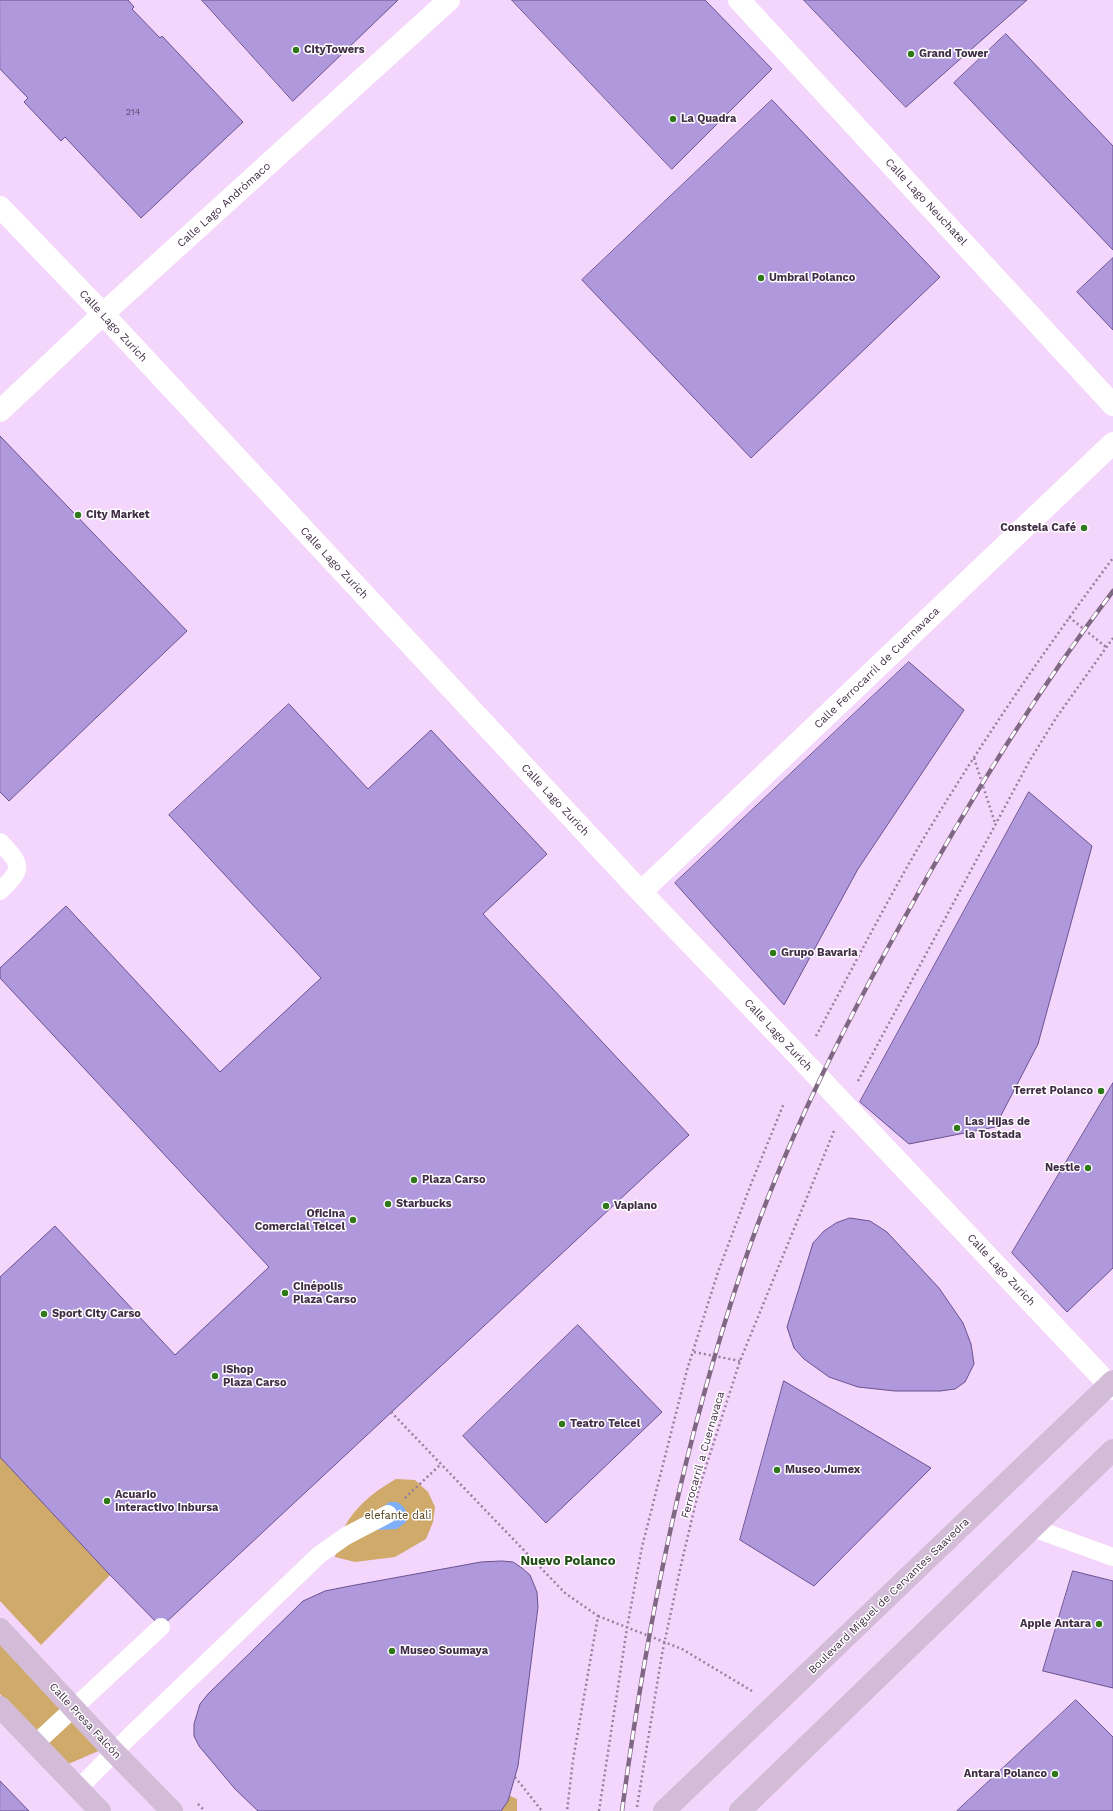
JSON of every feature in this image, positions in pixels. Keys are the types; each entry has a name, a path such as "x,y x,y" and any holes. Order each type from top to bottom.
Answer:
{"main road":[{"name":"Boulevard Miguel de Cervantes Saavedra","path":"664,1811 1112,1385"},
{"path":"740,1811 1113,1450"},
{"name":"Calle Presa Falcón","path":"0,1629 114,1752 172,1811"},
{"path":"0,1707 100,1811"}],"street":[{"name":"Calle Lago Andrómaco","path":"0,410 103,314 449,0"},
{"name":"Calle Lago Neuchatel","path":"739,0 1113,405"},
{"name":"Calle Lago Zurich","path":"0,208 103,314 641,892 1112,1385"},
{"name":"Calle Ferrocarril de Cuernavaca","path":"641,892 1113,444"}],"lane":[{"path":"0,842 16,859 18,868 15,877 0,891"},
{"path":"78,1788 319,1556 346,1536 388,1514"},
{"path":"1034,1528 1113,1558"},
{"path":"35,1744 161,1627"}],"path":[{"path":"814,1040 873,929 930,828 974,757 1069,617 1113,558"},
{"path":"1069,617 1106,647"},
{"path":"857,1085 1030,760 1056,718 1113,638"},
{"path":"974,757 996,824"},
{"path":"599,1811 627,1628 642,1547 694,1352 718,1272 751,1184 784,1103"},
{"name":"Ferrocarril a Cuernavaca","path":"636,1811 639,1784 665,1642 681,1565 700,1486 740,1361 828,1144"},
{"path":"694,1352 740,1361"},
{"path":"391,1412 565,1593 598,1616 682,1649 776,1704"},
{"path":"388,1514 441,1464"},
{"path":"567,1811 573,1760 598,1616"},
{"path":"515,1777 542,1811"}],"green space":[{"path":"0,1457 110,1575 41,1645 0,1601"},
{"name":"elefante dali","path":"396,1479 415,1480 428,1492 435,1507 433,1522 426,1539 395,1557 355,1562 335,1557 343,1530 353,1514 373,1494"},
{"path":"0,1640 103,1749 66,1765 0,1694"},
{"path":"508,1795 517,1799 517,1811 501,1811"}],"water":[{"name":"elefante dali","path":"389,1502 397,1502 404,1508 407,1516 406,1522 397,1529 356,1531"}],"building":[{"path":"0,0 128,0 134,7 132,9 160,38 162,36 243,122 141,218 65,137 61,141 24,102 28,98 0,69"},
{"name":"CityTowers","path":"202,0 398,0 293,101"},
{"name":"La Quadra","path":"512,0 705,0 772,69 672,169"},
{"name":"Grand Tower","path":"804,0 1027,0 906,107"},
{"path":"1006,34 1113,146 1113,250 954,83"},
{"name":"Umbral Polanco","path":"772,100 940,277 751,458 582,280"},
{"path":"1113,258 1113,330 1077,292"},
{"path":"0,436 187,631 9,801 0,792"},
{"path":"909,662 964,710 858,869 784,1005 675,883"},
{"name":"Plaza Carso","path":"289,704 368,789 431,730 547,854 483,914 689,1135 161,1627 110,1575 0,1457 0,1277 55,1226 175,1355 269,1267 0,978 0,968 66,906 220,1072 321,978 169,815"},
{"path":"1029,792 1092,846 1038,1044 995,1127 909,1144 860,1102"},
{"name":"Nestle","path":"1113,1083 1113,1268 1067,1312 1012,1253"},
{"path":"850,1218 870,1221 887,1232 939,1288 963,1323 971,1344 974,1364 965,1382 955,1389 940,1391 895,1391 858,1387 829,1377 804,1359 794,1348 787,1327 813,1243 824,1231 836,1223"},
{"name":"Teatro Telcel","path":"578,1325 662,1412 546,1523 463,1436"},
{"path":"784,1381 931,1468 814,1586 740,1540"},
{"name":"Museo Soumaya","path":"481,1562 513,1562 530,1575 537,1592 538,1607 518,1766 508,1801 501,1811 258,1811 235,1789 199,1746 194,1736 194,1724 200,1704 208,1694 303,1601 325,1591"},
{"path":"1073,1571 1113,1581 1113,1688 1043,1671"},
{"name":"Antara Polanco","path":"1076,1700 1113,1737 1113,1811 957,1811"},
{"path":"0,1781 29,1811 0,1811"}],"railway":[{"path":"622,1811 643,1672 685,1466 722,1331 744,1263 777,1175 795,1132 857,1006 949,838 1027,712 1113,591"}],"place":[{"name":"CityTowers","path":"296,50"},
{"name":"Grand Tower","path":"911,54"},
{"name":"La Quadra","path":"673,119"},
{"name":"Umbral Polanco","path":"761,278"},
{"name":"City Market","path":"78,515"},
{"name":"Constela Café","path":"1084,528"},
{"name":"Grupo Bavaria","path":"773,953"},
{"name":"Terret Polanco","path":"1101,1091"},
{"name":"Las Hijas de la Tostada","path":"957,1128"},
{"name":"Nestle","path":"1088,1168"},
{"name":"Plaza Carso","path":"414,1180"},
{"name":"Starbucks","path":"388,1204"},
{"name":"Vapiano","path":"606,1206"},
{"name":"Oficina Comercial Telcel","path":"353,1220"},
{"name":"Cinépolis Plaza Carso","path":"285,1293"},
{"name":"Sport City Carso","path":"44,1314"},
{"name":"iShop Plaza Carso","path":"215,1376"},
{"name":"Teatro Telcel","path":"562,1424"},
{"name":"Museo Jumex","path":"777,1470"},
{"name":"Acuario Interactivo Inbursa","path":"107,1501"},
{"name":"Apple Antara","path":"1099,1624"},
{"name":"Museo Soumaya","path":"392,1651"},
{"name":"Antara Polanco","path":"1055,1774"}],"district":[{"name":"Nuevo Polanco","path":"568,1561"}]}
